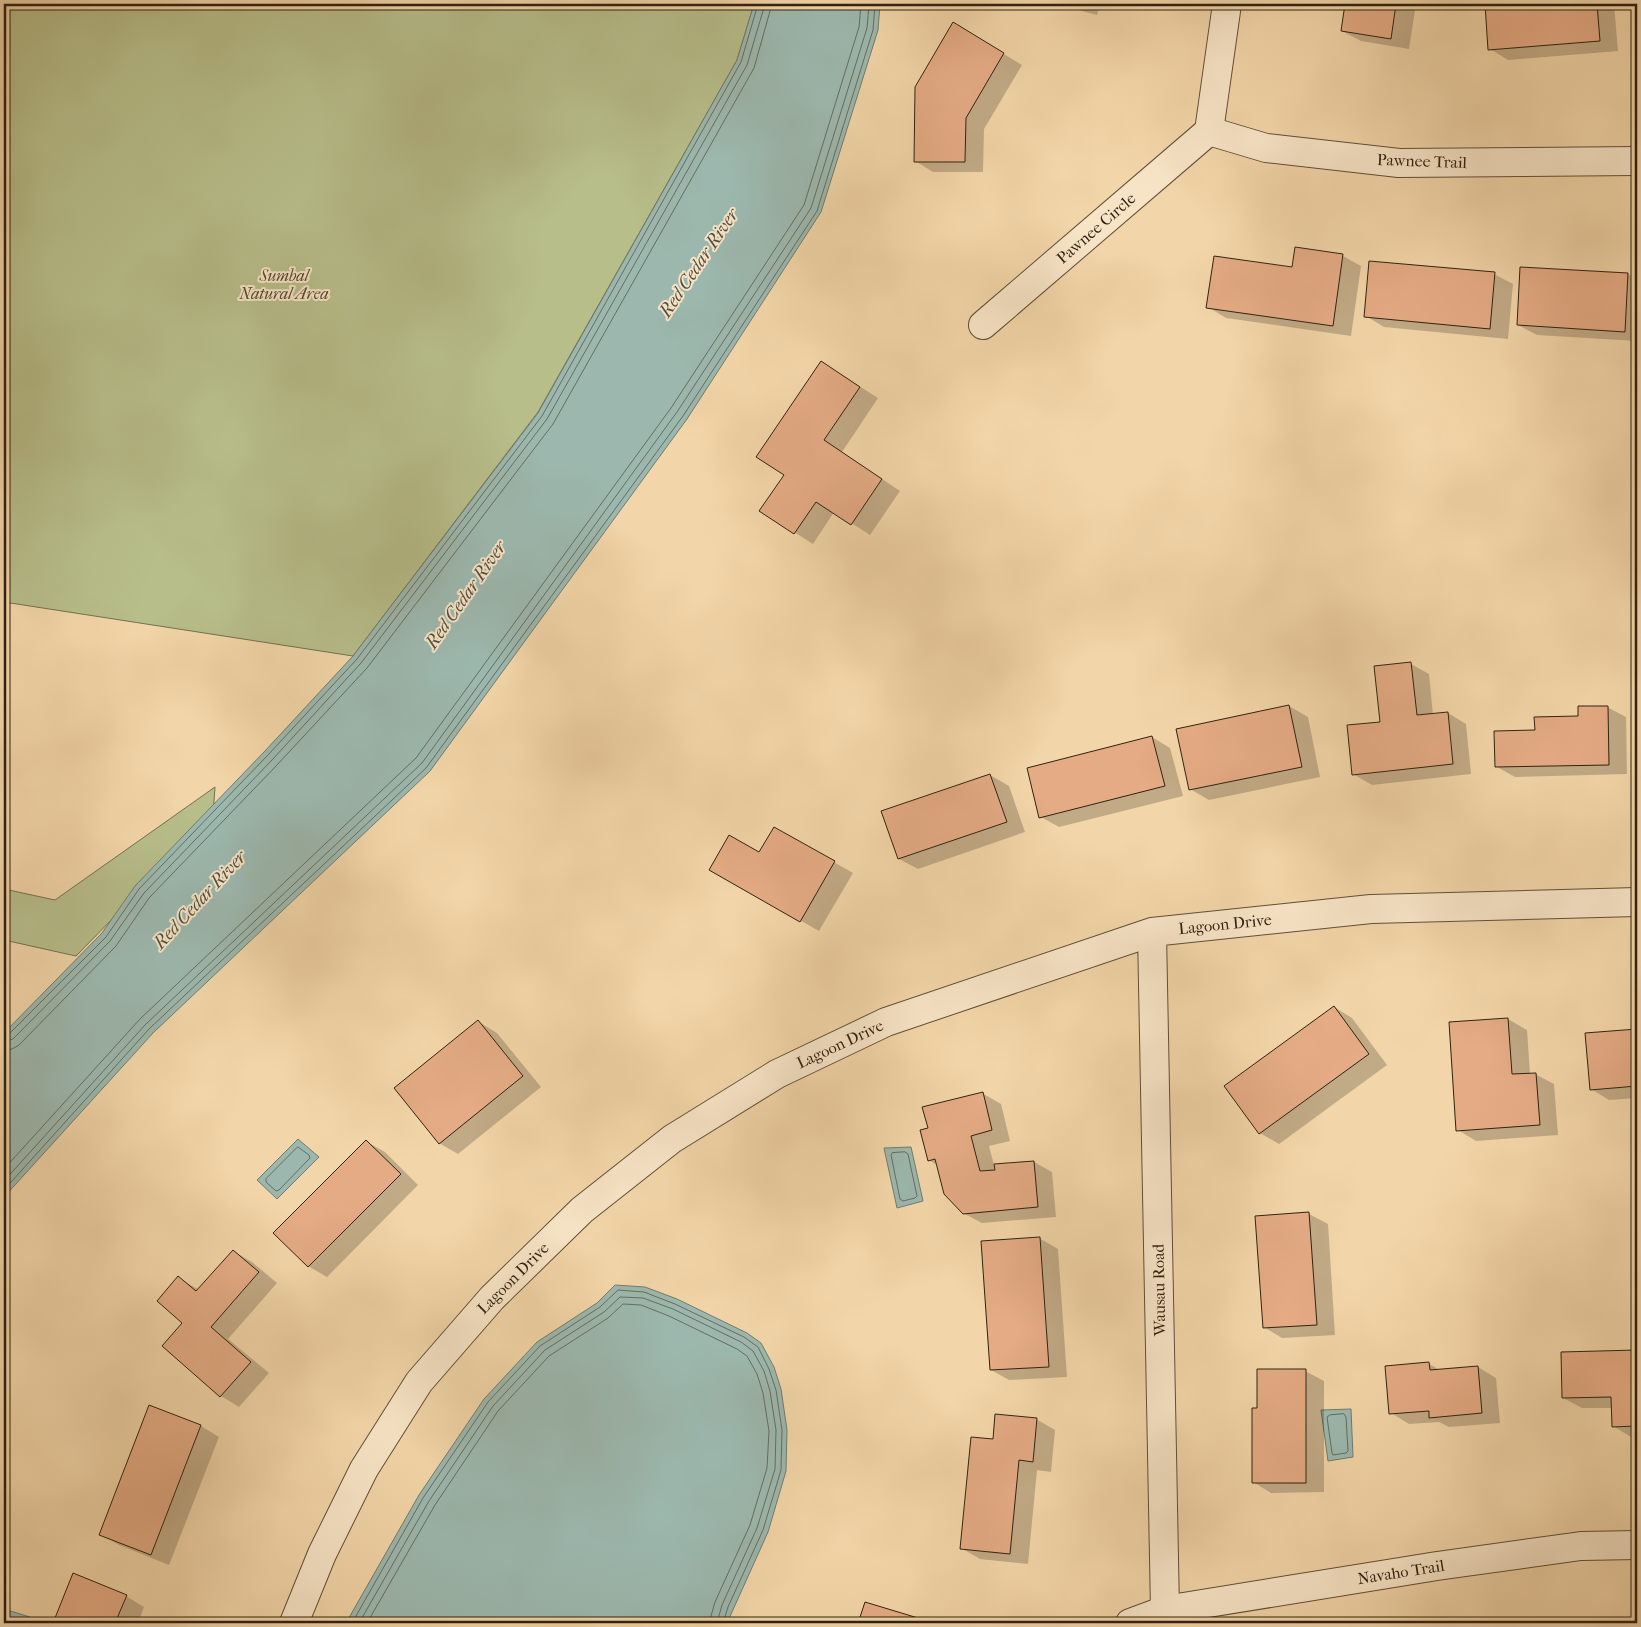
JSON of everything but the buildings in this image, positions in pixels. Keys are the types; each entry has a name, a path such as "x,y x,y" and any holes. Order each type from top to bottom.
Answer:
{"street":[{"path":"1209,131 1227,4"},
{"name":"Pawnee Trail","path":"1209,131 1266,148 1399,163 1637,161"},
{"name":"Pawnee Circle","path":"984,325 1209,131"},
{"name":"Lagoon Drive","path":"294,1623 322,1554 364,1469 419,1382 492,1298 582,1210 672,1139 777,1074 886,1022 1152,932 1371,909 1637,902"},
{"name":"Wausau Road","path":"1152,932 1165,1610"},
{"name":"Navaho Trail","path":"1165,1610 1437,1566 1572,1547 1637,1545"},
{"path":"1130,1623 1165,1610"}],"green space":[{"name":"Sumbal Natural Area","path":"4,4 754,4 737,60 538,412 353,656 4,602"},
{"path":"215,787 213,816 76,956 4,940 4,889 55,900"}],"water":[{"name":"Red Cedar River","path":"754,4 880,4 878,30 821,212 687,419 430,771 153,1033 4,1197 4,1033 102,933 135,886 353,656 538,413 737,60"},
{"path":"298,1139 319,1157 277,1199 257,1180"},
{"path":"911,1147 923,1201 897,1208 884,1148"},
{"path":"615,1285 645,1287 677,1299 747,1333 761,1343 774,1367 781,1389 787,1430 786,1471 768,1532 727,1623 346,1623 419,1495 484,1399 537,1342 597,1303"},
{"path":"1351,1409 1353,1457 1328,1461 1321,1410"},
{"path":"4,1609 30,1617 27,1623 4,1623"}]}
